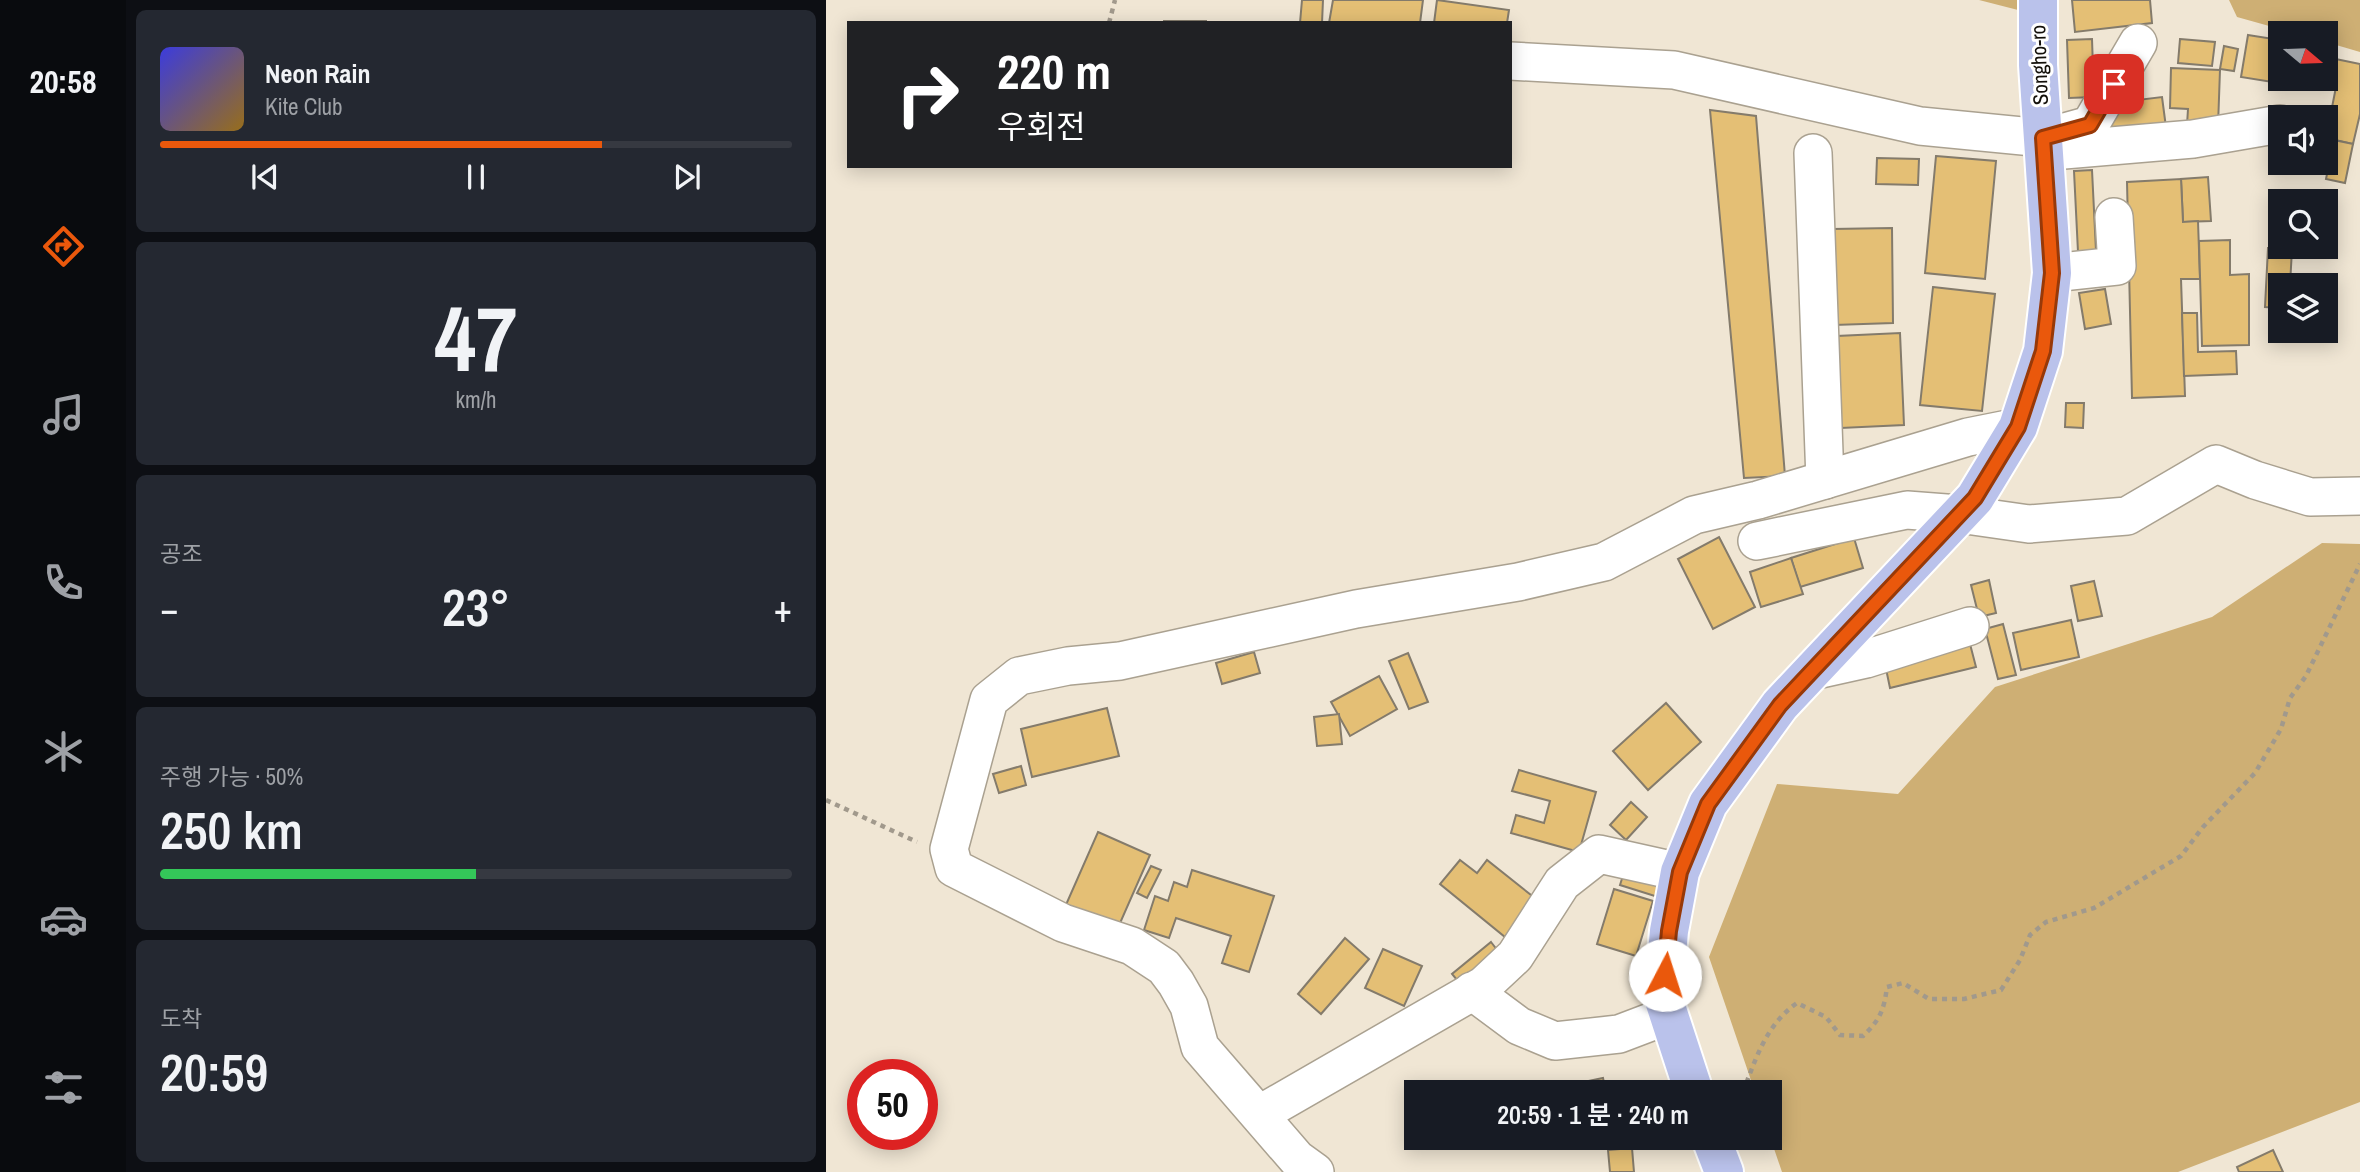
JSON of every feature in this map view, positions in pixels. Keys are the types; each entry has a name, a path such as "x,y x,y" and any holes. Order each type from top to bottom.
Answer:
{"main road":[{"name":"Songho-ro","path":"1690,1080 1663,997 1669,931 1680,872 1708,804 1780,705 1975,498 2018,427 2043,351 2052,273 2038,65 2038,0"},
{"path":"1716,1150 1724,1172"}],"street":[{"path":"2043,145 2090,125 2138,43"},
{"path":"1512,61 1674,70 1920,126 2043,145 2193,139 2268,126"},
{"path":"1813,153 1825,480"},
{"path":"2052,273 2117,266 2114,218"},
{"path":"1315,1172 1297,1159 1200,1047 1189,1006 1164,967 1132,946 1063,922 954,868 949,849 989,699 1019,676 1068,666 1120,660 1356,609 1518,582 1604,562 1694,515 1968,438 2018,427"},
{"path":"1757,541 1907,510 2029,524 2127,516 2216,464 2255,480 2310,496 2360,496"},
{"path":"1812,671 1866,659 1970,626"},
{"path":"1260,1114 1484,985 1515,956 1562,883 1600,854 1680,872"},
{"path":"1472,991 1519,1026 1555,1041 1619,1034 1669,1016"}],"path":[{"path":"1110,21 1115,0"},
{"path":"1748,1080 1765,1037 1782,1014 1797,1003 1826,1017 1840,1035 1863,1036 1875,1024 1885,1007 1887,987 1903,983 1929,999 1964,999 2001,990 2020,960 2030,934 2046,922 2094,908 2181,856 2203,827 2255,773 2281,729 2290,698 2306,676 2360,564"},
{"path":"826,800 922,844 949,849"}],"shaded area":[{"path":"1979,0 2020,0 2018,10"},
{"path":"2229,0 2360,0 2360,52 2338,46 2338,21 2268,21 2268,26 2237,17"},
{"path":"2322,543 2360,544 2360,1102 2178,1172 1782,1172 1774,1150 1782,1150 1782,1080 1751,1080 1709,957 1777,784 1898,794 1995,687 2212,617"}],"building":[{"path":"1302,0 1323,0 1322,21 1300,21"},
{"path":"1333,0 1423,0 1420,21 1329,21"},
{"path":"1437,0 1509,10 1507,21 1434,21"},
{"path":"2072,0 2150,0 2152,23 2075,32"},
{"path":"2248,35 2268,38 2268,81 2241,77"},
{"path":"2092,39 2094,97 2069,98 2067,40"},
{"path":"2180,39 2215,42 2212,66 2178,63"},
{"path":"2224,46 2238,49 2234,71 2220,69"},
{"path":"2338,59 2360,64 2360,114 2353,144 2338,141 2338,105 2332,105 2335,91 2338,91"},
{"path":"2171,68 2220,70 2218,126 2187,125 2188,109 2170,108"},
{"path":"2162,97 2167,135 2109,142 2104,104"},
{"path":"1710,110 1756,116 1785,476 1744,478"},
{"path":"2338,141 2353,144 2345,183 2326,179 2327,175 2338,175"},
{"path":"1936,156 1996,161 1985,279 1925,273"},
{"path":"1877,158 1919,159 1918,185 1876,184"},
{"path":"2092,170 2096,251 2078,252 2074,171"},
{"path":"2208,177 2211,221 2183,222 2181,179"},
{"path":"2181,179 2183,222 2198,221 2200,279 2181,279 2185,396 2132,398 2127,182"},
{"path":"1892,228 1893,323 1834,325 1832,229"},
{"path":"2230,240 2230,275 2249,274 2249,345 2202,346 2199,241"},
{"path":"2268,248 2268,259 2291,259 2291,273 2268,273 2268,307 2265,307"},
{"path":"1933,287 1995,294 1982,411 1920,405"},
{"path":"2105,289 2111,324 2085,329 2079,293"},
{"path":"2182,313 2197,313 2198,352 2236,351 2237,374 2184,376"},
{"path":"1900,333 1904,425 1841,428 1837,336"},
{"path":"2066,403 2084,403 2083,428 2065,427"},
{"path":"1719,537 1755,607 1713,629 1678,559"},
{"path":"1854,538 1863,568 1800,587 1791,558"},
{"path":"1791,558 1803,594 1761,607 1750,572"},
{"path":"1989,580 1996,613 1979,617 1971,585"},
{"path":"2094,581 2102,616 2078,621 2071,586"},
{"path":"2071,620 2079,657 2021,670 2013,633"},
{"path":"2003,624 2016,675 1998,679 1985,629"},
{"path":"1970,644 1976,667 1890,688 1885,664"},
{"path":"1254,652 1260,673 1222,684 1216,663"},
{"path":"1408,653 1428,702 1409,709 1389,661"},
{"path":"1379,676 1397,709 1350,736 1331,702"},
{"path":"1666,703 1701,742 1648,790 1613,751"},
{"path":"1107,708 1119,756 1032,777 1021,729"},
{"path":"1339,714 1342,744 1317,746 1314,717"},
{"path":"1021,766 1026,785 999,793 993,774"},
{"path":"1519,770 1596,792 1579,852 1511,833 1516,815 1544,823 1550,801 1512,791"},
{"path":"1631,802 1647,817 1626,840 1610,825"},
{"path":"1098,832 1150,855 1117,930 1065,907"},
{"path":"1460,860 1477,873 1487,860 1536,899 1505,937 1440,884"},
{"path":"1151,866 1161,870 1147,898 1137,893"},
{"path":"1626,866 1664,879 1658,897 1620,885"},
{"path":"1192,870 1274,896 1249,972 1222,963 1231,936 1176,918 1169,938 1144,930 1155,896 1168,901 1174,882 1187,887"},
{"path":"1614,889 1653,901 1636,956 1597,944"},
{"path":"1345,938 1369,959 1321,1014 1298,994"},
{"path":"1491,942 1501,955 1462,986 1452,974"},
{"path":"1383,949 1422,966 1404,1006 1365,988"},
{"path":"1608,1150 1632,1150 1634,1172 1610,1172"},
{"path":"2273,1150 2283,1172 2239,1172 2237,1167"}],"route":[{"path":"1665,975 1669,931 1680,872 1708,804 1780,705 1975,498 2018,427 2043,351 2052,273 2043,138 2090,125 2114,84"}]}
